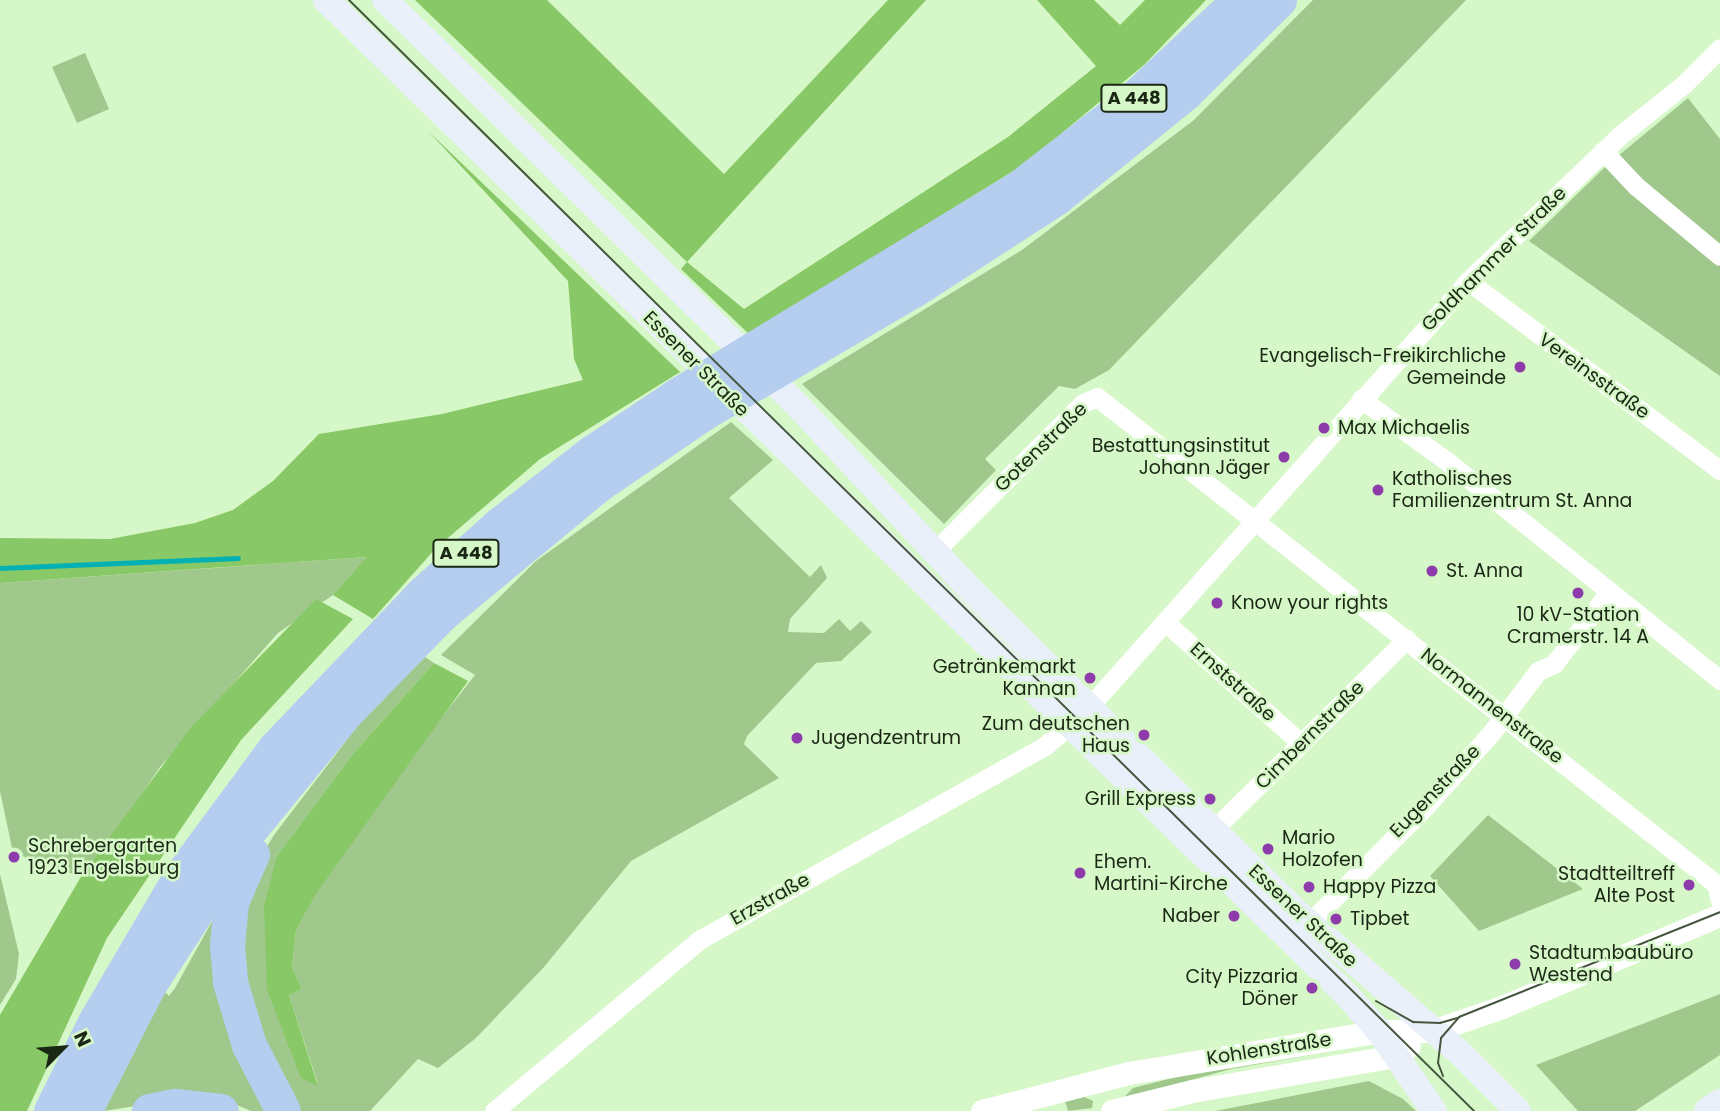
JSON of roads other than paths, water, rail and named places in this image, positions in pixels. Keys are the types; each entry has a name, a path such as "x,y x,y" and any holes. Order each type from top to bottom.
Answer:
{"highway":[{"name":"A 448","path":"51,1111 96,1020 180,877 275,748 422,594 500,524 591,453 676,396 1021,186 1133,99 1239,0"},
{"name":"A 448","path":"84,1111 148,986 247,832 347,711 443,613 561,513 705,412 915,289 1057,197 1186,92 1279,0"},
{"path":"283,1111 239,1020 227,945 231,902 264,833 345,735 347,711"},
{"path":"149,1111 175,1106 221,1111"}],"main road":[{"name":"Essener Straße","path":"326,0 763,430 1080,715 1213,830 1376,986 1432,1031 1518,1111"},
{"name":"Essener Straße","path":"385,0 800,408 935,551 1080,715 1378,1031 1434,1111"},
{"path":"1707,1111 1720,1102"}],"street":[{"name":"Goldhammer Straße","path":"1080,715 1468,281 1603,151 1720,48"},
{"path":"1603,151 1636,186 1720,256"},
{"name":"Vereinsstraße","path":"1468,281 1720,470"},
{"name":"Gotenstraße","path":"935,551 1083,403 1097,397 1254,518"},
{"path":"1361,399 1539,534 1608,593 1720,680"},
{"name":"Normannenstraße","path":"1254,518 1716,884 1720,900"},
{"name":"Eugenstraße","path":"1310,922 1425,807 1538,671 1553,664 1608,593"},
{"name":"Ernststraße","path":"1165,622 1301,743"},
{"name":"Cimbernstraße","path":"1213,830 1407,639"},
{"name":"Erzstraße","path":"494,1111 699,940 1045,746 1080,715"},
{"name":"Kohlenstraße","path":"1107,1078 1115,1110 1394,1056 1432,1031 1502,1007 1720,915"},
{"name":"Kohlenstraße","path":"982,1111 1107,1078 1378,1031 1432,1031"}],"waterway":[{"path":"0,568 238,558"}],"tram line":[{"path":"349,0 1474,1111"},
{"path":"1443,1076 1438,1063 1441,1038 1459,1017 1720,912"},
{"path":"1376,1001 1413,1022 1440,1023 1457,1018"}],"place":[{"name":"Evangelisch-Freikirchliche Gemeinde","path":"1520,367"},
{"name":"Max Michaelis","path":"1324,428"},
{"name":"Bestattungsinstitut Johann Jäger","path":"1284,457"},
{"name":"Katholisches Familienzentrum St. Anna","path":"1378,490"},
{"name":"St. Anna","path":"1432,571"},
{"name":"10 kV-Station Cramerstr. 14 A","path":"1578,593"},
{"name":"Know your rights","path":"1217,603"},
{"name":"Getränkemarkt Kannan","path":"1090,678"},
{"name":"Zum deutschen Haus","path":"1144,735"},
{"name":"Jugendzentrum","path":"797,738"},
{"name":"Grill Express","path":"1210,799"},
{"name":"Mario Holzofen","path":"1268,849"},
{"name":"Schrebergarten 1923 Engelsburg","path":"14,857"},
{"name":"Ehem. Martini-Kirche","path":"1080,873"},
{"name":"Stadtteiltreff Alte Post","path":"1689,885"},
{"name":"Happy Pizza","path":"1309,887"},
{"name":"Naber","path":"1234,916"},
{"name":"Tipbet","path":"1336,919"},
{"name":"Stadtumbaubüro Westend","path":"1515,964"},
{"name":"City Pizzaria Döner","path":"1312,988"}]}
